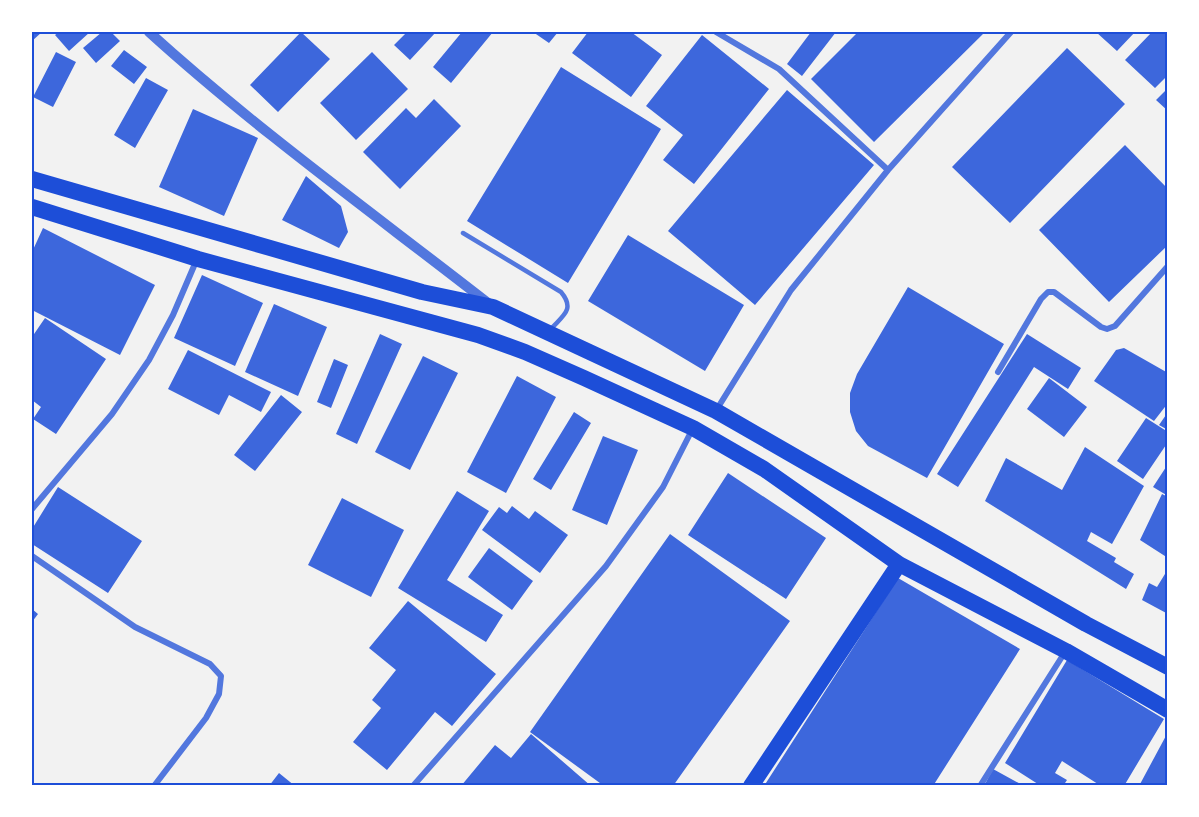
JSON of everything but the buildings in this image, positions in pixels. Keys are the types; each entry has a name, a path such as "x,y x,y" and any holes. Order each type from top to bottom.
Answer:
{"highway":[{"path":"32,179 422,292 493,307 716,411 1167,668"},
{"path":"32,207 198,259 478,335 525,352 693,428 764,469 899,564 1066,651 1167,710"},
{"path":"751,786 899,564"}],"street":[{"path":"149,32 199,77 289,150 493,307"},
{"path":"716,32 779,69 888,170"},
{"path":"716,411 791,290 888,170 1011,32"},
{"path":"32,509 112,414 149,360 173,315 198,259"},
{"path":"998,372 1041,299 1048,292 1054,292 1101,327 1110,328 1115,326 1167,266"},
{"path":"413,786 606,566 663,487 693,428"},
{"path":"32,556 135,627 210,664 221,676 219,694 206,718 154,786"},
{"path":"980,786 1066,651"}],"lane":[{"path":"463,233 561,292 568,302 567,310 548,332"}]}
